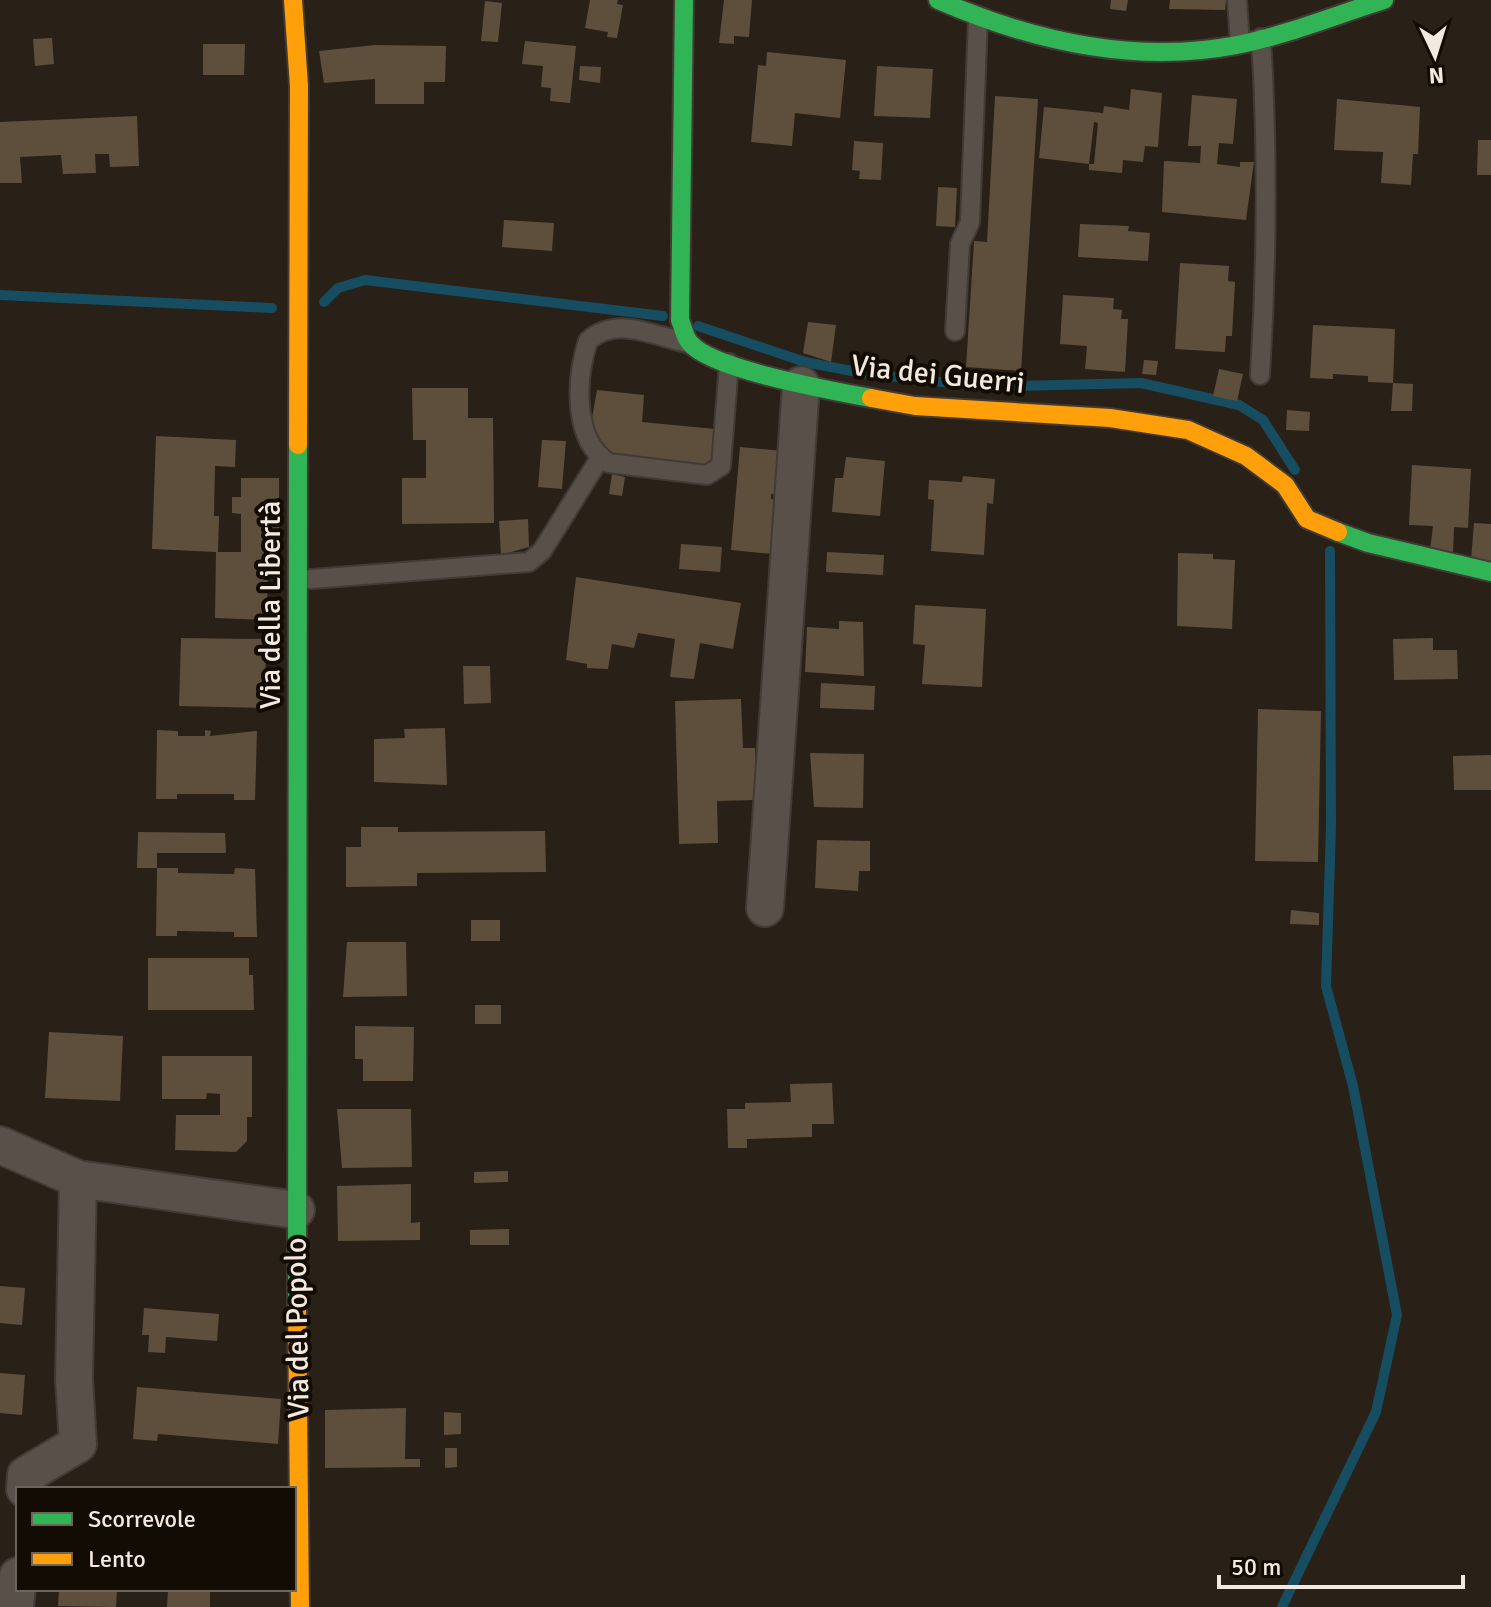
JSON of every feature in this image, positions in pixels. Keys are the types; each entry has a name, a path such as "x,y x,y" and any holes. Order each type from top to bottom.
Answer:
{"street":[{"name":"Via della Libertà","path":"293,0 299,86 296,1210"},
{"path":"684,0 680,320 690,344"},
{"path":"938,0 1066,44 1139,52 1240,44 1384,0"},
{"name":"Via dei Guerri","path":"690,344 729,363 801,385 915,406 1110,418 1188,430 1246,456 1285,485 1307,519 1368,543 1491,572"},
{"path":"765,908 801,385"},
{"name":"Via del Popolo","path":"0,1145 78,1179 296,1210 300,1607"},
{"path":"25,1487 26,1475 78,1444 74,1379 78,1179"}],"lane":[{"path":"1237,0 1240,44"},
{"path":"955,331 960,244 970,222 978,16"},
{"path":"1260,375 1267,265 1266,131 1261,38"},
{"path":"690,344 634,329 611,327 588,341 582,358 580,403 587,436 600,458 609,463 707,475 721,466 729,363"},
{"path":"299,580 529,562 542,551 600,458"}],"building":[{"path":"590,0 618,0 617,4 623,5 617,38 607,37 608,32 585,28"},
{"path":"724,0 752,0 749,37 734,36 734,44 719,43"},
{"path":"1111,0 1128,0 1126,11 1110,9"},
{"path":"1170,0 1226,0 1225,10 1169,9"},
{"path":"485,1 502,3 498,42 481,41"},
{"path":"52,38 54,64 35,66 33,39"},
{"path":"525,41 576,46 570,103 550,101 551,88 541,87 543,66 522,64"},
{"path":"203,44 245,44 244,75 203,75"},
{"path":"375,45 446,46 445,82 424,82 424,104 375,104 375,79 324,83 319,51"},
{"path":"767,52 846,60 840,118 795,113 792,146 751,142 758,65 766,66"},
{"path":"580,66 601,67 600,83 579,80"},
{"path":"877,66 933,69 930,118 874,116"},
{"path":"1131,89 1162,93 1158,147 1145,146 1143,162 1123,160 1122,173 1089,170 1089,164 1039,158 1044,107 1103,113 1104,106 1129,110","holes":["1094,122 1098,123 1094,164 1089,164"]},
{"path":"1192,95 1237,99 1233,144 1219,143 1217,164 1240,167 1240,162 1254,162 1246,220 1162,212 1164,161 1200,163 1201,146 1188,146"},
{"path":"995,96 1038,99 1021,371 966,367 974,241 987,242"},
{"path":"1337,99 1420,107 1418,154 1413,154 1411,185 1381,183 1383,152 1334,150"},
{"path":"137,116 139,166 110,167 109,154 95,154 96,173 63,174 61,155 20,157 22,183 0,183 0,122"},
{"path":"1478,140 1491,140 1491,175 1477,175"},
{"path":"854,141 883,143 881,180 859,179 860,171 852,170"},
{"path":"938,187 957,188 955,227 936,226"},
{"path":"504,220 554,223 552,251 502,247"},
{"path":"1080,224 1129,226 1128,231 1150,233 1148,261 1078,257"},
{"path":"1180,263 1229,266 1228,281 1235,282 1232,336 1226,336 1225,352 1175,349"},
{"path":"1063,295 1114,298 1113,309 1122,310 1121,319 1128,319 1125,372 1085,369 1087,346 1060,344"},
{"path":"808,322 836,325 831,362 803,353"},
{"path":"1313,325 1395,329 1393,383 1368,382 1368,376 1333,374 1333,379 1310,378"},
{"path":"1144,360 1158,361 1156,375 1142,374"},
{"path":"1219,369 1243,374 1237,401 1213,396"},
{"path":"1393,383 1413,384 1412,411 1391,411"},
{"path":"412,388 468,388 468,418 493,418 494,523 402,524 402,478 426,478 426,440 413,440"},
{"path":"597,390 644,395 642,422 715,429 712,465 614,455 600,448 592,418"},
{"path":"1287,410 1310,412 1309,431 1286,430"},
{"path":"156,436 236,440 235,467 215,466 214,516 219,516 218,552 241,552 241,514 232,513 232,497 241,497 241,478 279,478 279,551 268,551 267,620 215,618 216,552 152,549"},
{"path":"542,440 566,441 562,489 538,487"},
{"path":"740,447 782,451 778,495 771,494 771,499 777,499 773,554 731,550"},
{"path":"846,457 885,461 880,516 832,512 835,478 843,478"},
{"path":"1412,465 1471,469 1468,528 1454,527 1453,555 1430,550 1433,526 1409,525"},
{"path":"612,474 625,477 622,496 609,494"},
{"path":"963,476 995,479 993,504 987,503 984,555 931,551 934,500 928,499 929,480 962,482"},
{"path":"528,519 529,547 501,555 499,521"},
{"path":"1474,523 1491,524 1491,564 1471,560"},
{"path":"681,544 722,547 720,572 679,569"},
{"path":"827,552 884,555 883,575 826,572"},
{"path":"1178,553 1213,554 1213,559 1235,560 1232,629 1177,626"},
{"path":"576,577 741,603 733,649 700,643 694,679 670,677 675,639 638,633 634,648 612,644 608,669 587,668 587,664 566,660"},
{"path":"915,605 986,609 982,687 922,684 925,645 913,644"},
{"path":"839,621 863,622 864,676 805,672 807,627 839,629"},
{"path":"181,638 266,639 265,708 179,706"},
{"path":"1433,638 1433,650 1457,650 1458,679 1394,680 1393,639"},
{"path":"463,666 490,666 491,703 464,704"},
{"path":"821,683 875,686 874,710 820,708"},
{"path":"741,699 743,748 755,748 756,800 717,801 718,843 679,844 675,701"},
{"path":"1258,709 1321,711 1318,862 1255,861"},
{"path":"445,728 447,785 374,782 374,739 405,738 404,729"},
{"path":"157,730 178,731 178,736 205,736 205,730 211,731 210,736 257,731 255,800 234,800 234,794 177,794 177,799 156,799"},
{"path":"810,753 864,754 863,808 814,807"},
{"path":"1491,755 1491,790 1454,790 1453,756"},
{"path":"361,827 398,827 398,832 545,831 546,872 417,873 417,886 346,887 346,847 361,847"},
{"path":"138,832 225,833 226,853 157,853 157,868 137,868"},
{"path":"817,840 870,841 870,871 859,871 858,891 815,888"},
{"path":"157,868 178,868 178,873 234,874 235,868 255,869 257,937 234,937 234,932 177,931 177,936 156,936"},
{"path":"1291,910 1319,913 1319,925 1290,924"},
{"path":"471,920 500,920 500,941 471,941"},
{"path":"347,942 406,942 407,996 343,997"},
{"path":"148,958 249,958 254,1010 148,1010"},
{"path":"475,1005 501,1005 501,1024 475,1024"},
{"path":"355,1026 414,1027 413,1081 363,1081 363,1059 355,1059"},
{"path":"49,1032 123,1036 120,1101 45,1098"},
{"path":"162,1056 252,1056 252,1117 247,1117 247,1141 236,1152 175,1150 176,1115 220,1115 220,1094 207,1093 206,1099 162,1099"},
{"path":"832,1083 834,1124 812,1124 812,1137 747,1139 747,1148 728,1148 727,1109 745,1109 745,1103 791,1102 790,1084"},
{"path":"337,1109 411,1109 412,1167 342,1168"},
{"path":"508,1171 508,1182 474,1183 474,1172"},
{"path":"411,1184 411,1223 420,1222 420,1240 338,1241 337,1186"},
{"path":"509,1229 509,1245 470,1245 470,1230"},
{"path":"0,1286 25,1288 22,1325 0,1323"},
{"path":"144,1308 219,1314 217,1341 166,1337 165,1353 148,1352 149,1335 142,1335"},
{"path":"0,1373 25,1375 22,1415 0,1413"},
{"path":"137,1387 281,1399 278,1444 158,1434 157,1441 133,1439"},
{"path":"406,1408 405,1459 420,1459 420,1467 325,1468 325,1410"},
{"path":"444,1412 461,1413 461,1434 444,1435"},
{"path":"445,1448 457,1448 457,1467 445,1468"},
{"path":"59,1591 117,1591 116,1607 58,1606"},
{"path":"168,1591 210,1591 210,1607 167,1607"}],"waterway":[{"path":"324,302 338,288 365,280 663,316"},
{"path":"0,295 272,308"},
{"path":"698,326 805,362 862,373 985,387"},
{"path":"1016,386 1141,383 1239,405 1263,420 1295,470"},
{"path":"1282,1607 1376,1412 1397,1315 1353,1086 1326,986 1331,826 1330,551"}],"traffic: fast":[{"path":"684,0 680,320 687,338 703,353 722,362 803,385 871,398"},
{"path":"938,0 1047,38 1122,50 1160,52 1256,41 1384,0"},
{"path":"297,1308 298,445"},
{"path":"1338,532 1368,543 1491,572"}],"traffic: slow":[{"path":"293,0 299,86 298,445"},
{"path":"871,398 915,406 1110,418 1188,430 1246,456 1285,485 1307,519 1338,532"},
{"path":"297,1308 300,1607"}]}
